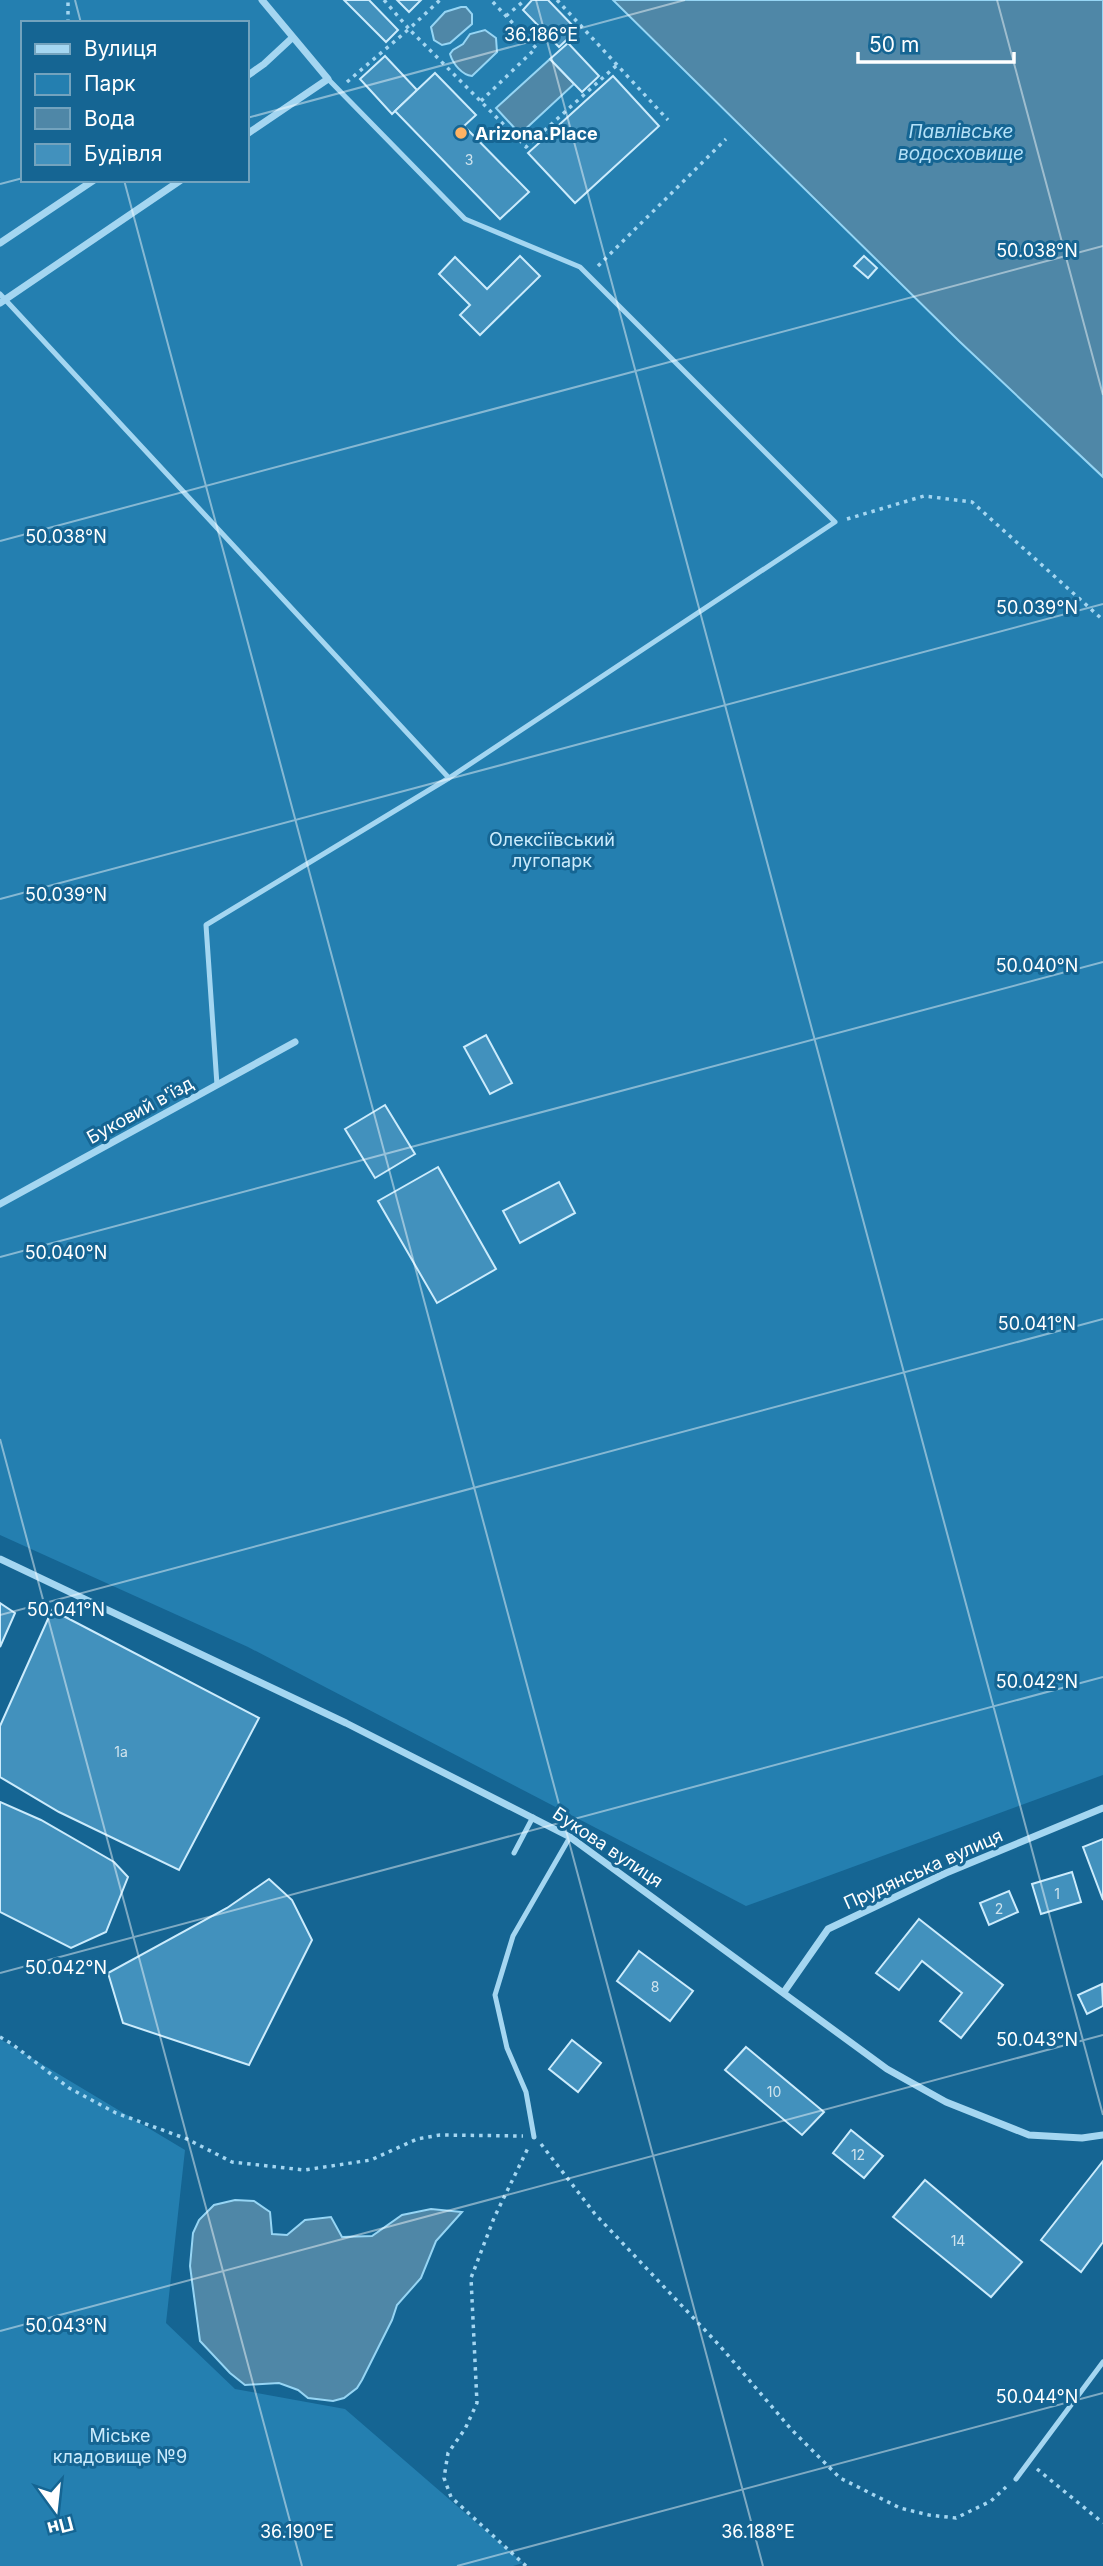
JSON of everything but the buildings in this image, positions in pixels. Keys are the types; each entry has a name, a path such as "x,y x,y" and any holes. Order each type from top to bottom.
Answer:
{"street":[{"path":"248,133 328,79 262,0"},
{"path":"248,75 292,38"},
{"path":"0,243 91,182"},
{"path":"1,299 178,182"},
{"name":"Буковий в'їзд","path":"0,1204 295,1042"},
{"name":"Букова вулиця","path":"0,1559 346,1723 570,1837 887,2070 946,2102 1029,2135 1082,2138 1103,2135"},
{"name":"Прудянська вулиця","path":"784,1992 828,1929 946,1873 1103,1808"}],"lane":[{"path":"217,1085 205,925 449,778 835,522 580,267 465,219 328,79"},
{"path":"1,299 449,778"},
{"path":"514,1853 533,1816"},
{"path":"534,2137 526,2092 507,2048 495,1995 513,1936 570,1837"},
{"path":"1016,2479 1103,2362"}],"path":[{"path":"68,0 68,21"},
{"path":"384,0 409,29 526,147 617,65"},
{"path":"338,90 440,0"},
{"path":"481,101 536,48 491,0"},
{"path":"506,16 525,0"},
{"path":"557,0 668,120"},
{"path":"589,275 726,139"},
{"path":"835,522 924,496 972,502 1103,620"},
{"path":"0,2037 12,2043 69,2088 116,2113 187,2139 232,2162 304,2170 371,2160 417,2139 440,2135 534,2137"},
{"path":"534,2137 595,2214 720,2346 790,2429 840,2478 900,2508 956,2518 991,2501 1016,2479"},
{"path":"526,2566 451,2497 444,2478 448,2454 465,2429 477,2403 471,2278 494,2218 534,2137"},
{"path":"1029,2462 1103,2523"}],"green space":[{"name":"Олексіївський лугопарк","path":"0,0 1103,0 1103,1775 746,1906 248,1647 0,1535"},
{"name":"Міське кладовище №9","path":"0,2039 185,2150 166,2323 235,2389 345,2409 523,2563 513,2566 0,2566"}],"water":[{"name":"Павлівське водосховище","path":"613,0 1103,0 1103,477 959,341"},
{"path":"466,7 472,14 472,24 450,43 442,45 434,40 431,27 445,12"},
{"path":"485,30 496,38 497,52 472,76 465,74 453,62 450,54 463,44 470,34"},
{"path":"550,59 574,84 520,134 496,108"},
{"path":"235,2200 254,2201 270,2212 272,2234 287,2235 305,2220 331,2217 342,2237 372,2236 402,2215 431,2209 462,2212 436,2241 421,2278 397,2305 357,2388 344,2398 333,2401 308,2398 298,2390 279,2383 245,2385 200,2341 190,2266 193,2233 199,2220 214,2205"}],"place":[{"name":"Arizona.Place","path":"461,133"}]}
